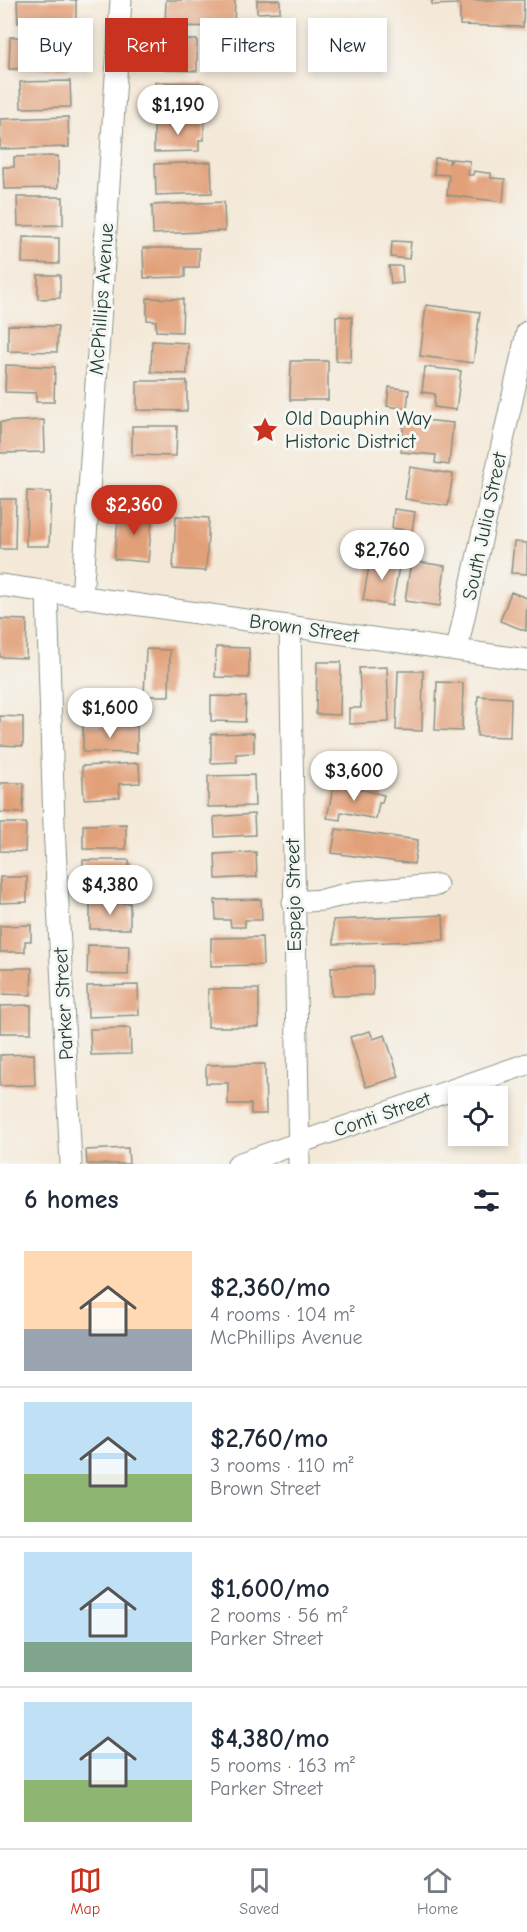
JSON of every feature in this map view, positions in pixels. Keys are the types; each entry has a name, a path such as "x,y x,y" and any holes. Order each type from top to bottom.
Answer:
{"street":[{"name":"McPhillips Avenue","path":"82,598 121,0"},
{"name":"South Julia Street","path":"457,649 527,332"},
{"path":"0,585 47,591"},
{"name":"Brown Street","path":"47,591 82,598 527,660"},
{"name":"Parker Street","path":"47,591 54,825 70,1164"},
{"name":"Espejo Street","path":"290,626 299,1164"},
{"path":"293,902 322,900 355,892 436,885"},
{"name":"Conti Street","path":"238,1164 527,1064"}],"building":[{"path":"17,0 76,0 76,18 18,18 18,23"},
{"path":"166,0 235,0 234,18 200,18 200,27 188,26 188,18 165,18"},
{"path":"257,0 280,0 280,12 257,13"},
{"path":"432,0 457,0 457,4 432,5"},
{"path":"460,0 524,0 523,27 460,25"},
{"path":"10,37 18,37 18,69 9,69"},
{"path":"188,40 197,40 197,71 188,71"},
{"path":"70,81 71,107 21,108 20,82"},
{"path":"155,82 204,83 203,111 154,109"},
{"path":"68,117 69,147 0,149 0,119"},
{"path":"204,121 204,140 199,140 199,151 154,152 154,122"},
{"path":"58,156 58,188 4,189 3,167 14,167 14,157"},
{"path":"435,158 450,159 449,164 452,159 470,161 468,175 473,175 474,171 491,173 491,178 505,179 503,202 447,195 449,175 434,174"},
{"path":"211,162 212,193 156,195 155,164"},
{"path":"17,197 63,197 63,225 18,226"},
{"path":"224,202 225,231 153,234 152,205"},
{"path":"23,237 59,238 59,264 22,263"},
{"path":"392,241 411,242 409,259 391,257"},
{"path":"143,248 199,248 199,267 185,267 185,277 144,278"},
{"path":"389,266 402,266 403,283 391,284"},
{"path":"38,275 60,275 60,298 38,299"},
{"path":"147,298 183,299 182,332 156,331 156,321 147,320"},
{"path":"426,305 480,312 473,363 420,356"},
{"path":"336,316 352,317 351,362 336,361"},
{"path":"8,325 58,326 57,352 8,351"},
{"path":"152,341 188,343 187,374 151,372"},
{"path":"291,361 328,361 328,400 290,400"},
{"path":"6,365 55,367 54,402 36,402 36,393 5,392"},
{"path":"425,367 461,371 456,410 434,407 435,394 422,392"},
{"path":"137,381 187,381 187,411 137,410"},
{"path":"389,387 409,390 407,409 387,406"},
{"path":"404,418 453,423 449,465 435,463 436,455 401,452"},
{"path":"44,420 45,452 0,453 0,422"},
{"path":"132,426 177,426 176,456 132,455"},
{"path":"410,467 453,474 448,506 405,499"},
{"path":"27,491 51,492 49,546 26,546"},
{"path":"0,499 16,499 15,549 0,549"},
{"path":"141,509 153,510 148,562 114,559 119,511 140,513"},
{"path":"394,509 415,512 412,531 392,528"},
{"path":"176,516 209,518 206,571 173,569"},
{"path":"514,542 527,543 527,574 511,573"},
{"path":"371,555 400,561 392,606 363,600"},
{"path":"411,561 445,566 440,606 405,601"},
{"path":"511,592 527,598 526,631 500,621"},
{"path":"0,619 27,620 26,658 0,657"},
{"path":"216,647 249,648 249,678 215,677"},
{"path":"146,649 170,650 169,696 144,696"},
{"path":"317,662 341,662 340,715 316,714"},
{"path":"387,667 389,722 349,724 349,708 361,708 359,668"},
{"path":"398,671 423,671 422,731 396,730"},
{"path":"437,682 463,683 462,731 435,730"},
{"path":"211,696 246,697 245,722 211,721"},
{"path":"478,696 511,698 510,737 477,736"},
{"path":"0,716 23,717 23,746 0,745"},
{"path":"83,725 137,726 137,753 83,752"},
{"path":"254,733 254,753 236,754 237,762 211,763 211,734"},
{"path":"139,763 140,783 119,784 120,797 84,799 82,766"},
{"path":"254,775 255,806 208,807 208,776"},
{"path":"0,783 24,783 23,813 0,812"},
{"path":"334,783 384,795 382,803 379,803 376,819 341,812 340,820 327,818"},
{"path":"254,814 255,835 215,837 214,817"},
{"path":"0,823 26,823 25,852 0,851"},
{"path":"126,824 126,849 83,849 83,825"},
{"path":"336,829 418,840 414,864 332,853"},
{"path":"256,852 257,877 216,879 215,854"},
{"path":"83,860 129,860 130,883 84,884"},
{"path":"0,877 27,877 27,902 0,903"},
{"path":"261,899 262,920 245,920 245,927 231,927 230,920 216,920 215,900"},
{"path":"90,903 130,903 130,929 90,929"},
{"path":"443,915 444,940 334,944 333,920"},
{"path":"31,925 31,941 25,941 25,952 0,952 0,926"},
{"path":"262,937 263,965 211,966 211,938"},
{"path":"88,945 129,946 128,975 87,974"},
{"path":"373,966 373,995 332,996 331,967"},
{"path":"0,968 32,968 31,995 0,994"},
{"path":"138,985 139,1015 88,1017 87,986"},
{"path":"208,989 259,989 259,1027 208,1027"},
{"path":"31,1005 31,1033 0,1033 0,1006"},
{"path":"130,1028 131,1054 91,1055 90,1029"},
{"path":"370,1031 373,1039 385,1035 399,1077 366,1087 350,1037"},
{"path":"34,1054 35,1085 0,1086 0,1055"},
{"path":"265,1064 266,1114 251,1114 251,1104 228,1104 228,1083 206,1083 206,1065"},
{"path":"128,1148 129,1164 87,1164 86,1150"}],"place":[{"name":"Old Dauphin Way Historic District","path":"265,430"}]}
